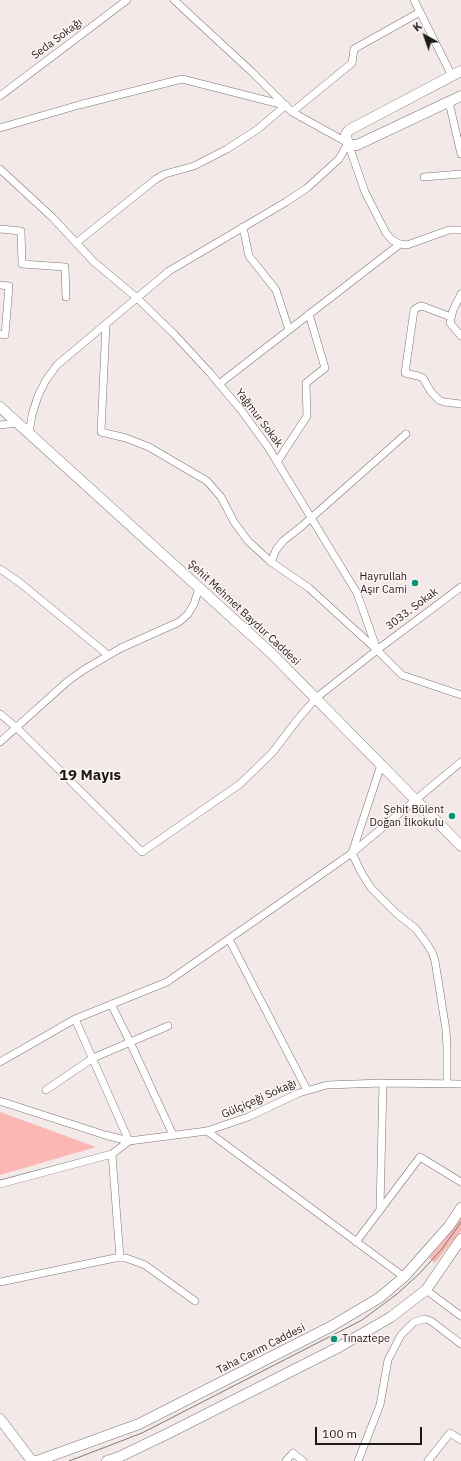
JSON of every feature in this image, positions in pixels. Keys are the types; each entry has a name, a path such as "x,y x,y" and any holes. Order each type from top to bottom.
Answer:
{"street":[{"name":"Seda Sokağı","path":"0,96 127,0"},
{"path":"174,0 292,112 353,144"},
{"path":"414,0 456,73 349,130 346,136 353,144 365,192 386,233 392,240 400,244 407,245 449,230 461,230"},
{"path":"292,112 352,63 354,49 420,12"},
{"path":"0,128 80,105 182,79 286,105"},
{"path":"29,434 34,405 46,380 57,365 169,271 297,196 317,181 353,144 461,96"},
{"path":"449,102 461,154"},
{"path":"76,243 156,179 165,174 198,164 227,149 258,129 286,105"},
{"name":"Yağmur Sokak","path":"0,169 37,202 94,262 137,298 174,334 219,384 255,428 312,517 358,593 377,650 402,675 461,695"},
{"path":"424,177 461,174"},
{"path":"243,228 249,256 276,290 289,330"},
{"path":"0,229 21,231 22,264 66,267 66,297"},
{"path":"219,384 400,244"},
{"path":"0,285 9,286 5,335 0,334"},
{"path":"461,294 455,304 450,323 461,336"},
{"path":"451,316 422,306 414,310 404,373 423,378 431,392 439,400 461,404"},
{"path":"277,462 308,416 306,383 325,368 309,314"},
{"path":"106,324 101,432 126,438 149,447 207,481 221,497 242,535 271,562 309,588 377,650"},
{"name":"Şehit Mehmet Baydur Caddesi","path":"0,407 272,653 461,846"},
{"path":"0,425 16,423"},
{"path":"271,562 280,544 406,434"},
{"path":"0,569 19,582 108,655"},
{"name":"3033. Sokak","path":"17,728 142,852 234,788 251,774 272,753 316,698 461,587"},
{"path":"0,742 68,680 108,655 138,639 175,625 179,622 188,614 194,604 199,588"},
{"path":"0,714 17,728"},
{"path":"0,1062 75,1018 167,982 352,853 461,762"},
{"path":"381,765 352,853 371,888 396,913 416,929 432,952 435,961 446,1030 447,1084"},
{"path":"229,939 307,1090"},
{"path":"111,1004 173,1135"},
{"path":"0,1184 112,1154 129,1140 75,1018"},
{"path":"46,1090 93,1058 168,1026"},
{"path":"380,1208 383,1083"},
{"name":"Gülçiçeği Sokağı","path":"0,1101 105,1135 129,1140 207,1131 243,1119 307,1090 337,1084 461,1084"},
{"path":"207,1131 404,1277"},
{"path":"112,1154 120,1258"},
{"path":"356,1242 380,1208 420,1157 461,1182"},
{"name":"Taha Carım Caddesi","path":"37,1461 139,1424 330,1327 379,1298 404,1277 449,1226 461,1208"},
{"path":"107,1461 121,1459 338,1347 391,1317 426,1290 461,1239"},
{"path":"0,1282 120,1258 132,1259 145,1264 195,1301"},
{"path":"426,1290 461,1316"},
{"path":"358,1461 380,1405 388,1360 401,1335 414,1322 425,1319 431,1321 460,1342"},
{"path":"0,1419 32,1461"},
{"path":"428,1461 450,1433 461,1440"},
{"path":"286,1461 292,1453 303,1461"}],"shaded area":[{"path":"0,1112 96,1147 0,1175"},
{"path":"461,1216 461,1231 435,1263 429,1258 442,1243"}],"tram line":[{"path":"69,1461 142,1433 362,1320 397,1294 419,1274 442,1249 461,1222"}],"place":[{"name":"Hayrullah Aşır Cami","path":"415,583"},
{"name":"Şehit Bülent Doğan İlkokulu","path":"452,816"},
{"name":"Tınaztepe","path":"334,1339"}],"district":[{"name":"19 Mayıs","path":"90,776"}]}
